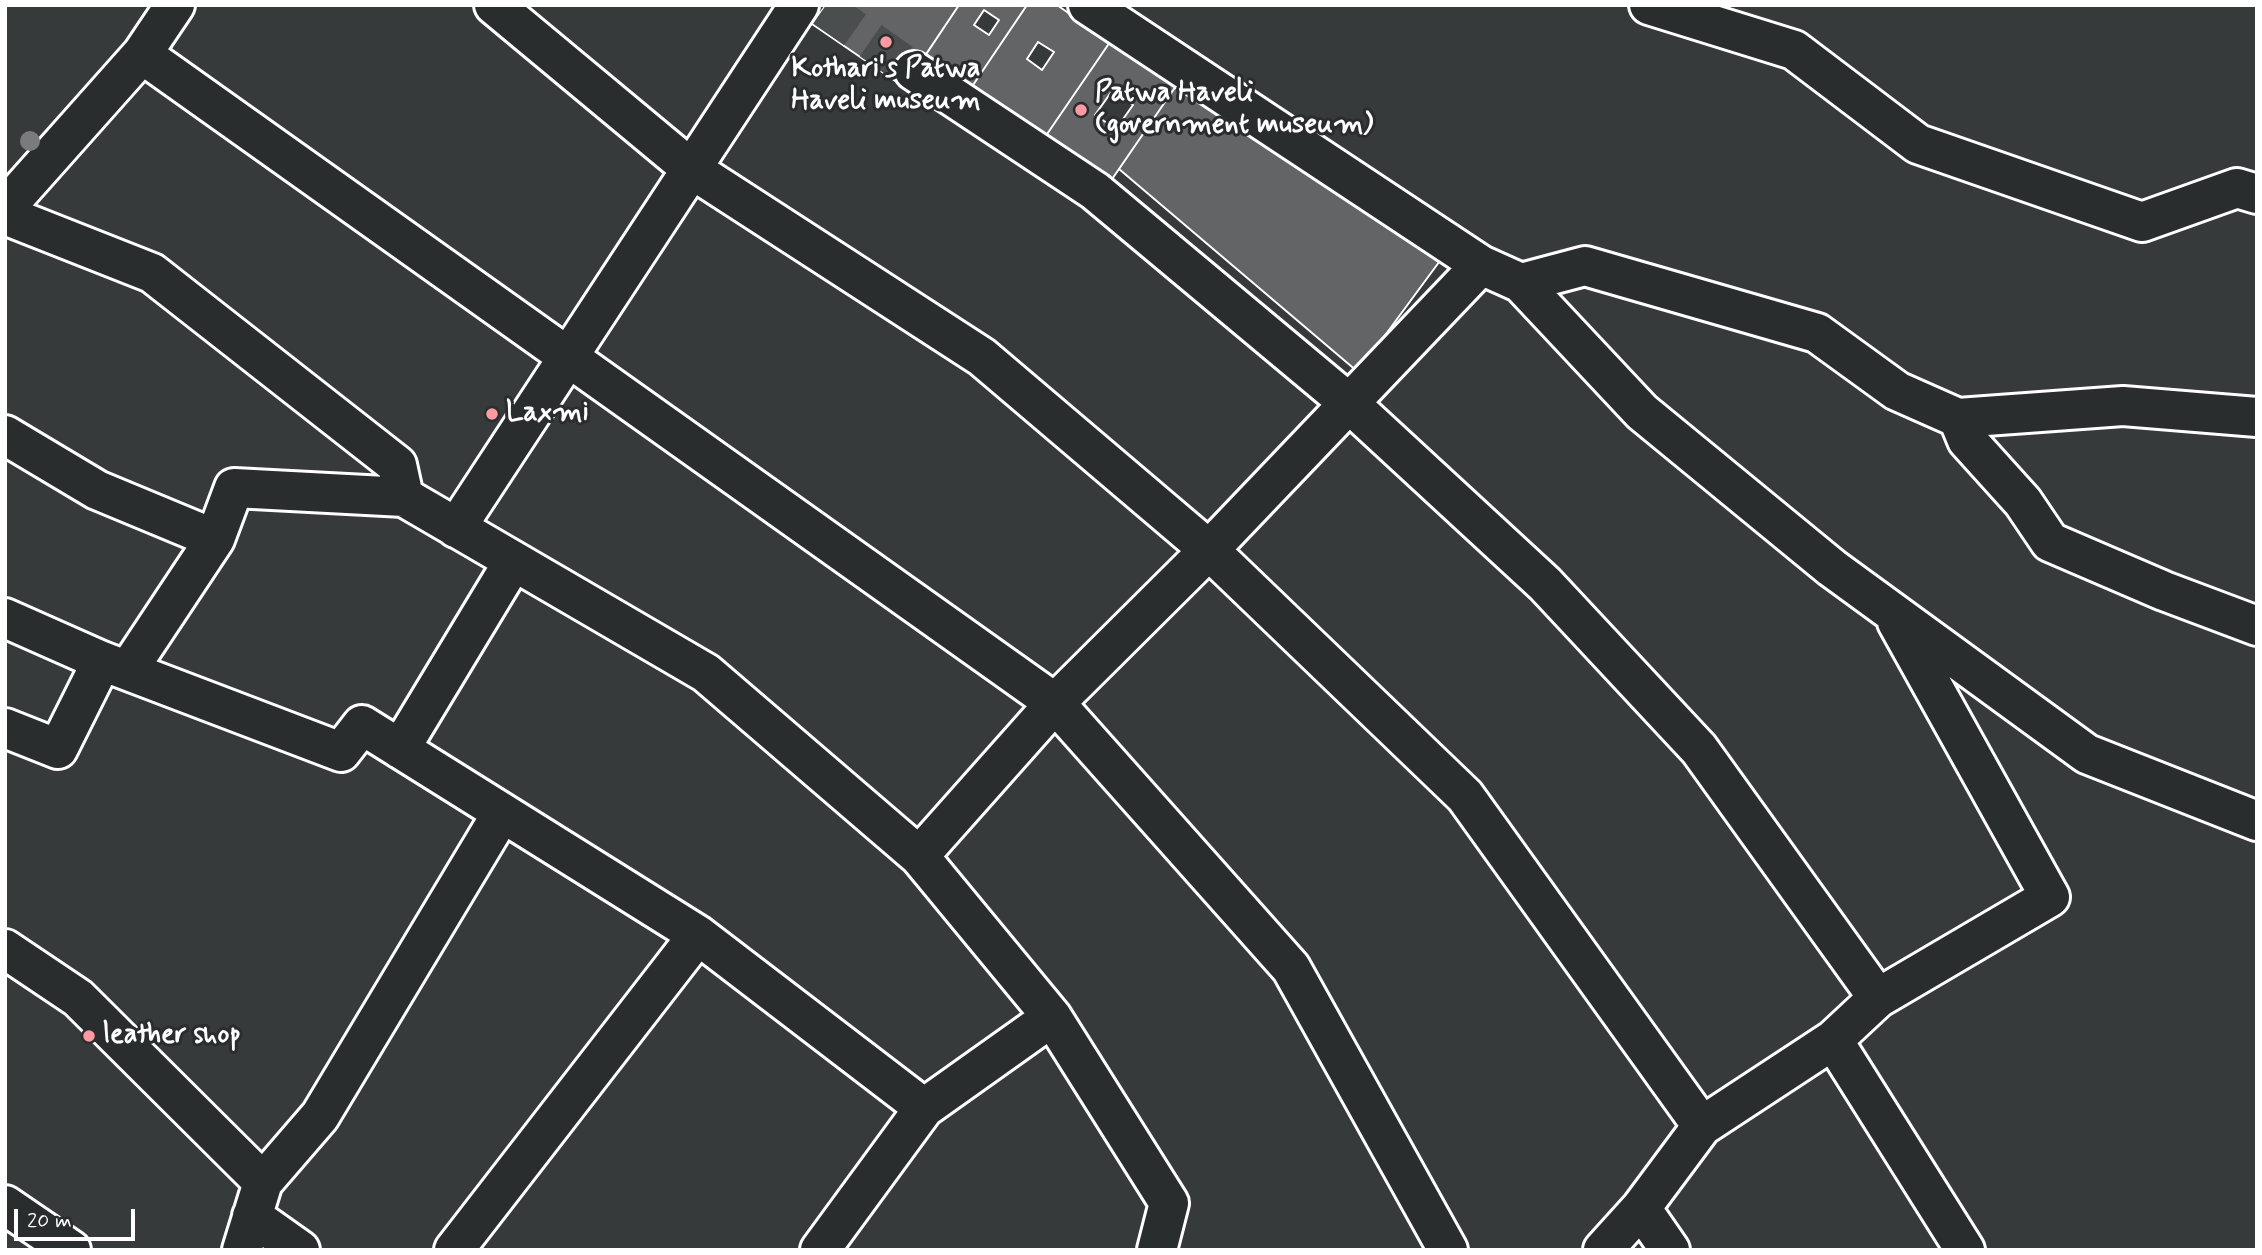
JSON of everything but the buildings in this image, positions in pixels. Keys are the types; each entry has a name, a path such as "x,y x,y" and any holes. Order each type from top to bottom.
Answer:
{"street":[{"path":"5,208 142,54 175,5"},
{"path":"495,5 690,168 982,357 1209,550 1465,796 1702,1126"},
{"path":"1088,5 1481,265 1521,283 1642,411 1832,568 2087,754 2257,821"},
{"path":"1648,5 1794,50 1918,144 2142,222 2236,188 2257,194"},
{"path":"456,528 569,359 690,168 814,6"},
{"path":"142,54 1055,704 1291,968 1448,1250"},
{"path":"914,71 1094,191 1350,404 1545,584 1699,750 1878,998"},
{"path":"5,215 152,273 397,466 404,498"},
{"path":"919,856 1055,704 1209,550 1481,265"},
{"path":"1521,283 1585,266 1817,332 1897,391 1958,418 2123,406 2257,416"},
{"path":"1958,418 1967,440 2023,502 2050,542 2164,591 2257,626"},
{"path":"5,435 97,490 215,539"},
{"path":"5,728 58,749 115,665 215,539 234,488 404,498 706,673 919,856 1052,1017 1169,1203 1157,1250"},
{"path":"400,749 513,562"},
{"path":"1603,1250 1642,1208 1702,1126 1833,1040 1878,998 2050,897 1891,611"},
{"path":"5,618 115,665 341,752 362,725 698,935 924,1108"},
{"path":"252,1216 320,1116 502,813"},
{"path":"454,1250 698,935"},
{"path":"5,949 78,998 252,1216 300,1250"},
{"path":"820,1250 924,1108 1052,1017"},
{"path":"1833,1040 1965,1250"},
{"path":"5,1205 71,1250"},
{"path":"1642,1208 1670,1250"}],"tunnel":[{"path":"824,8 914,71"}],"place":[{"name":"Kothari's Patwa Haveli museum","path":"886,42"},
{"name":"Patwa Haveli (government museum)","path":"1081,110"},
{"name":"Laxmi","path":"492,414"},
{"name":"leather shop","path":"89,1036"}]}
